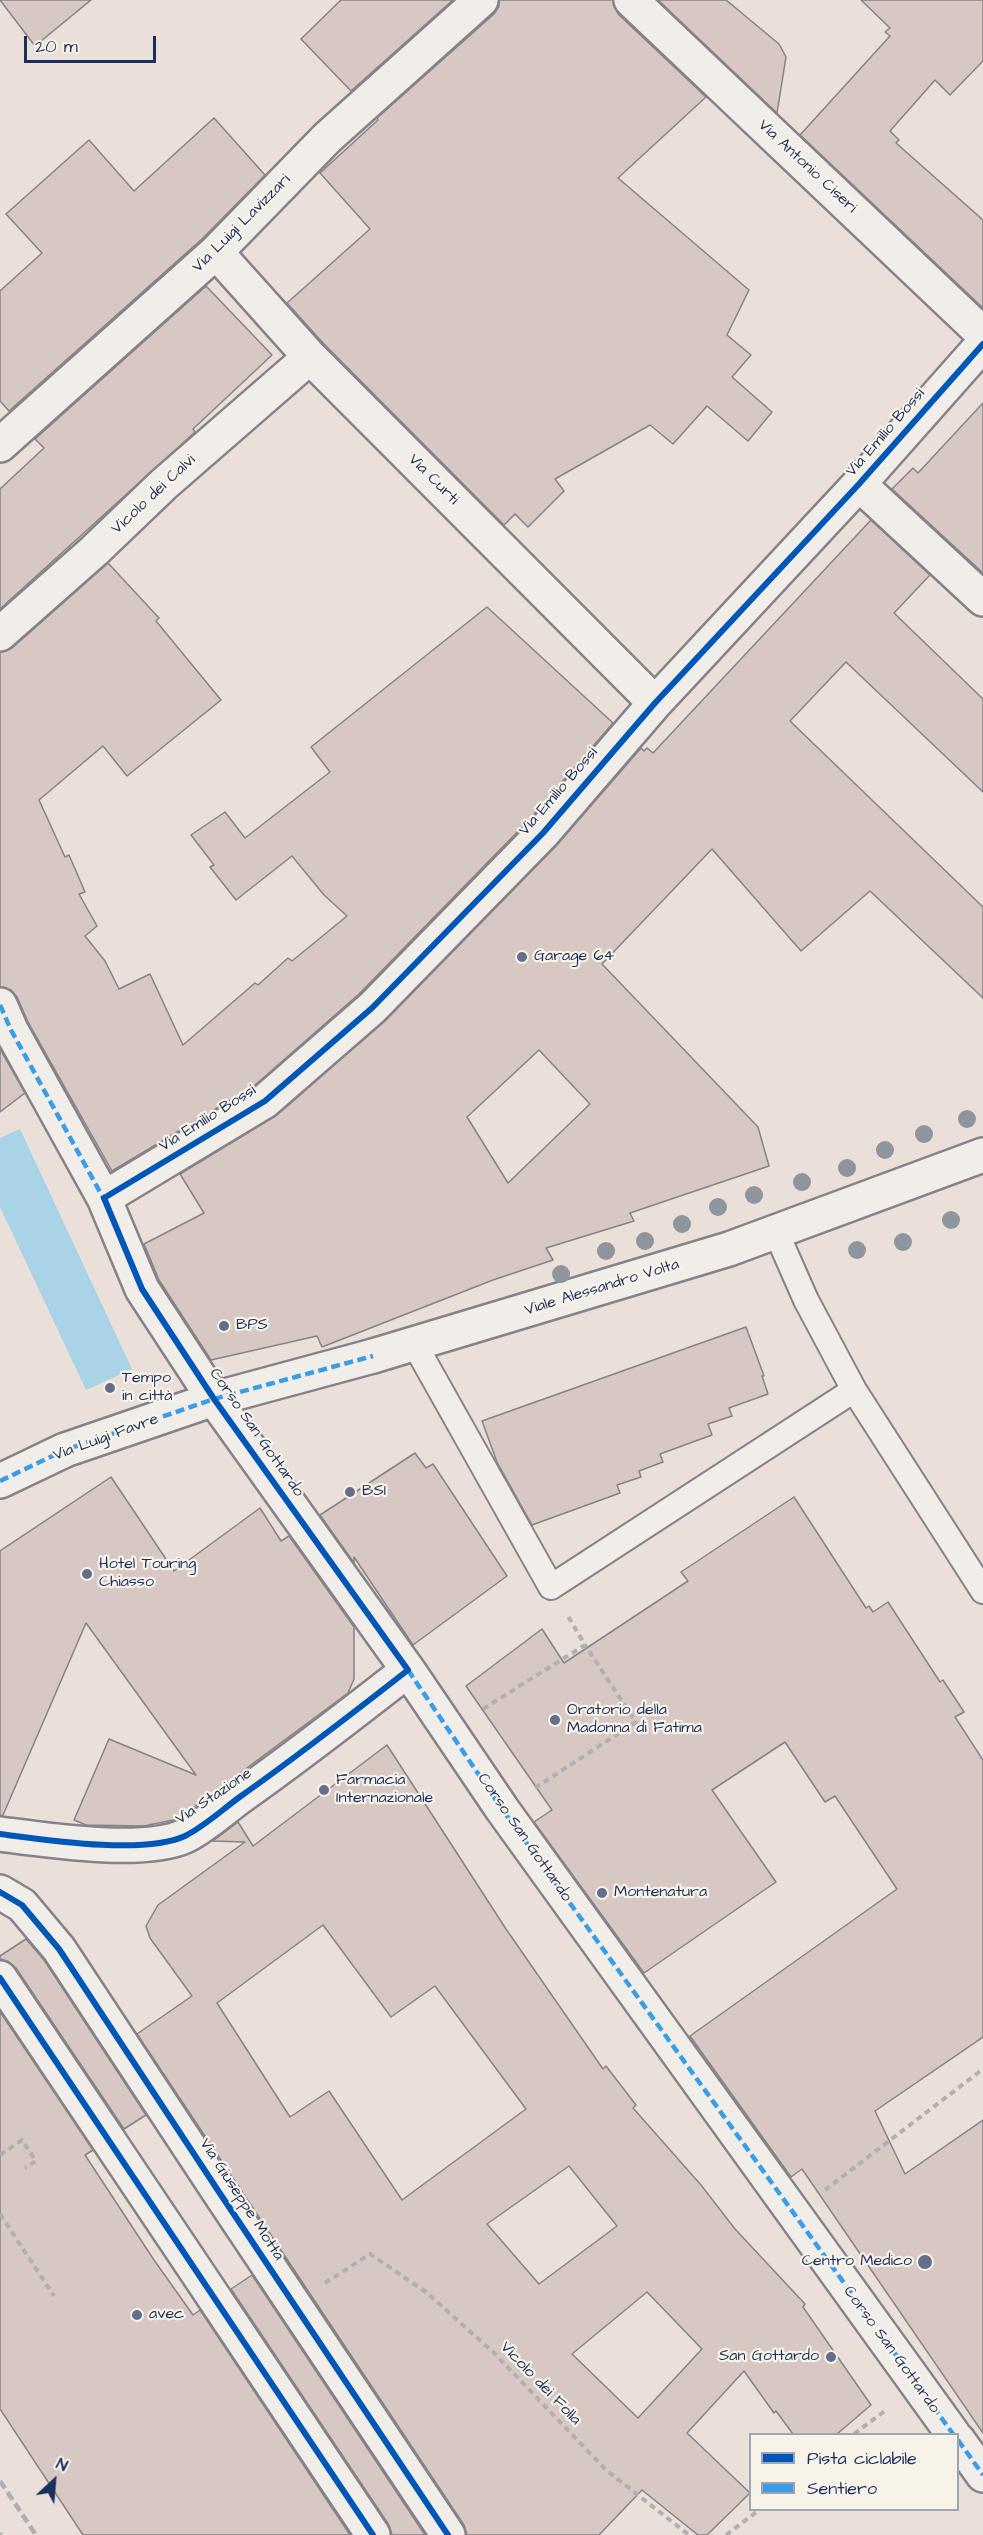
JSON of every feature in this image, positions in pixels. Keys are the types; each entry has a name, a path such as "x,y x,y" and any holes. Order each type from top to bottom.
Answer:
{"street":[{"name":"Via Luigi Lavizzari","path":"0,445 216,252 327,138 481,0"},
{"name":"Via Antonio Ciseri","path":"631,0 983,334"},
{"name":"Via Curti","path":"216,252 310,357 655,703"},
{"name":"Via Emilio Bossi","path":"104,1198 265,1101 372,1008 543,833 655,703 859,484 983,344"},
{"name":"Vicolo dei Calvi","path":"0,634 94,551 164,484 310,357"},
{"path":"859,484 983,599"},
{"name":"Corso San Gottardo","path":"0,1005 11,1030 104,1198 142,1289 214,1399 408,1670 502,1809 952,2433"},
{"name":"Viale Alessandro Volta","path":"214,1399 415,1345 729,1249 983,1155"},
{"name":"Via Luigi Favre","path":"0,1481 65,1450 214,1399"},
{"name":"Via Stazione","path":"0,1834 63,1842 114,1844 155,1843 185,1836 291,1760 408,1670"},
{"name":"Via Giuseppe Motta","path":"0,1892 22,1905 59,1949 448,2535"},
{"path":"0,1978 374,2535"},
{"path":"959,2443 983,2475"}],"lane":[{"path":"776,1232 807,1300 854,1390 983,1591"},
{"path":"415,1345 551,1587 854,1390"}],"path":[{"path":"502,1809 636,1722 585,1645 551,1587"},
{"path":"449,1731 585,1645"},
{"path":"794,2215 983,2068"},
{"path":"0,2155 22,2140 36,2161 26,2168"},
{"path":"0,2214 54,2296"},
{"path":"726,2535 758,2511"}],"water":[{"path":"20,1129 132,1369 86,1390 0,1207 0,1138"}],"building":[{"path":"0,0 91,0 35,46"},
{"path":"341,0 453,0 351,91 301,39"},
{"path":"499,0 613,0 618,14 706,97 618,178 749,290 727,335 751,355 732,377 772,412 748,441 707,406 673,444 650,425 555,479 564,491 528,527 515,514 504,525 324,344 287,303 370,229 320,173 378,120 377,118 494,14 499,6"},
{"path":"658,0 726,0 779,44 786,57 777,113"},
{"path":"861,0 983,0 983,61 950,95 935,80 890,131 899,140 896,143 983,220 983,308 800,135 890,36 885,32 890,28"},
{"path":"214,118 265,175 203,238 9,411 0,401 0,291 42,253 6,214 89,140 134,191"},
{"path":"206,286 272,355 193,429 195,432 0,609 0,489 44,448 35,439"},
{"path":"983,403 983,573 892,489 913,468 918,473"},
{"path":"871,520 930,575 894,613 983,699 983,792 846,662 790,721 983,907 983,998 870,891 801,951 712,849 602,964 758,1127 769,1166 630,1213 634,1221 546,1248 553,1260 493,1280 322,1347 317,1336 211,1360 159,1280 144,1244 204,1213 180,1174 277,1115 385,1021 556,846 641,748 644,751 647,748 653,753","holes":["539,1050 590,1104 508,1183 467,1117"]},
{"path":"108,563 159,618 156,621 221,700 127,776 103,746 39,800 65,857 69,855 85,892 79,894 97,926 85,936 105,961 119,989 150,974 183,1045 255,983 258,985 288,958 292,961 347,916 324,895 292,856 236,900 210,867 214,865 191,835 225,812 245,838 330,772 311,747 487,607 613,723 529,820 359,994 254,1086 112,1171 28,1022 17,997 11,990 0,987 0,652 12,648"},
{"path":"0,1049 25,1093 0,1112"},
{"path":"746,1327 764,1376 762,1376 768,1394 729,1408 732,1416 708,1424 712,1435 660,1454 663,1462 639,1471 641,1477 617,1485 620,1493 532,1525 497,1462 482,1421"},
{"path":"415,1453 426,1468 433,1464 507,1576 413,1645 354,1557 354,1563 320,1515"},
{"path":"111,1477 174,1571 260,1508 281,1541 289,1536 354,1627 354,1679 348,1693 178,1819 144,1826 86,1825 74,1820 109,1739 196,1775 86,1623 3,1815 0,1816 0,1551"},
{"path":"794,1497 866,1608 869,1606 873,1612 888,1602 940,1682 943,1680 964,1712 955,1717 983,1760 983,2037 875,2111 905,2174 983,2120 983,2433 802,2169 791,2177 690,2036 897,1889 835,1796 825,1802 785,1742 712,1790 776,1882 644,1973 534,1822 552,1810 466,1686 542,1629 564,1663 688,1581 681,1572"},
{"path":"387,1745 506,1929 603,2069 606,2066 636,2105 633,2108 701,2185 735,2229 805,2304 803,2307 871,2405 838,2433 792,2433 776,2411 774,2413 744,2371 687,2433 749,2492 707,2535 698,2535 642,2490 599,2535 467,2535 464,2525 137,2034 192,1996 150,1938 146,1926 158,1905 245,1842 213,1841 238,1822 253,1846","holes":["323,1925 391,2017 435,1986 526,2109 402,2200 329,2091 290,2117 217,2003","569,2166 617,2226 539,2284 487,2224","647,2292 702,2349 638,2418 572,2354"]},
{"path":"26,1939 44,1960 146,2115 124,2129 16,1968 0,1959 0,1956"},
{"path":"0,2012 93,2150 85,2155 154,2260 193,2315 200,2310 350,2535 83,2535 0,2409"},
{"path":"252,2275 425,2535 392,2535 389,2525 231,2289"}],"railway":[{"path":"0,2481 36,2535"}],"marked path":[{"path":"0,1005 11,1030 106,1203"},
{"path":"0,1481 65,1450 214,1399 373,1356"},
{"path":"408,1670 502,1809 952,2433"},
{"path":"959,2441 983,2475"}],"cycle path":[{"path":"0,1834 68,1842 121,1845 167,1842 185,1836 304,1750 408,1670 214,1399 142,1289 104,1198 265,1101 372,1008 543,833 655,703 859,484 983,344"},
{"path":"0,1892 22,1905 59,1949 448,2535"},
{"path":"0,1978 373,2535"}],"place":[{"name":"Garage 64","path":"522,957"},
{"name":"BPS","path":"224,1326"},
{"name":"Tempo in città","path":"110,1388"},
{"name":"BSI","path":"350,1492"},
{"name":"Hotel Touring Chiasso","path":"87,1574"},
{"name":"Oratorio della Madonna di Fatima","path":"555,1720"},
{"name":"Farmacia Internazionale","path":"324,1790"},
{"name":"Montenatura","path":"602,1893"},
{"name":"Centro Medico","path":"925,2262"},
{"name":"avec","path":"137,2315"},
{"name":"San Gottardo","path":"831,2357"}]}
